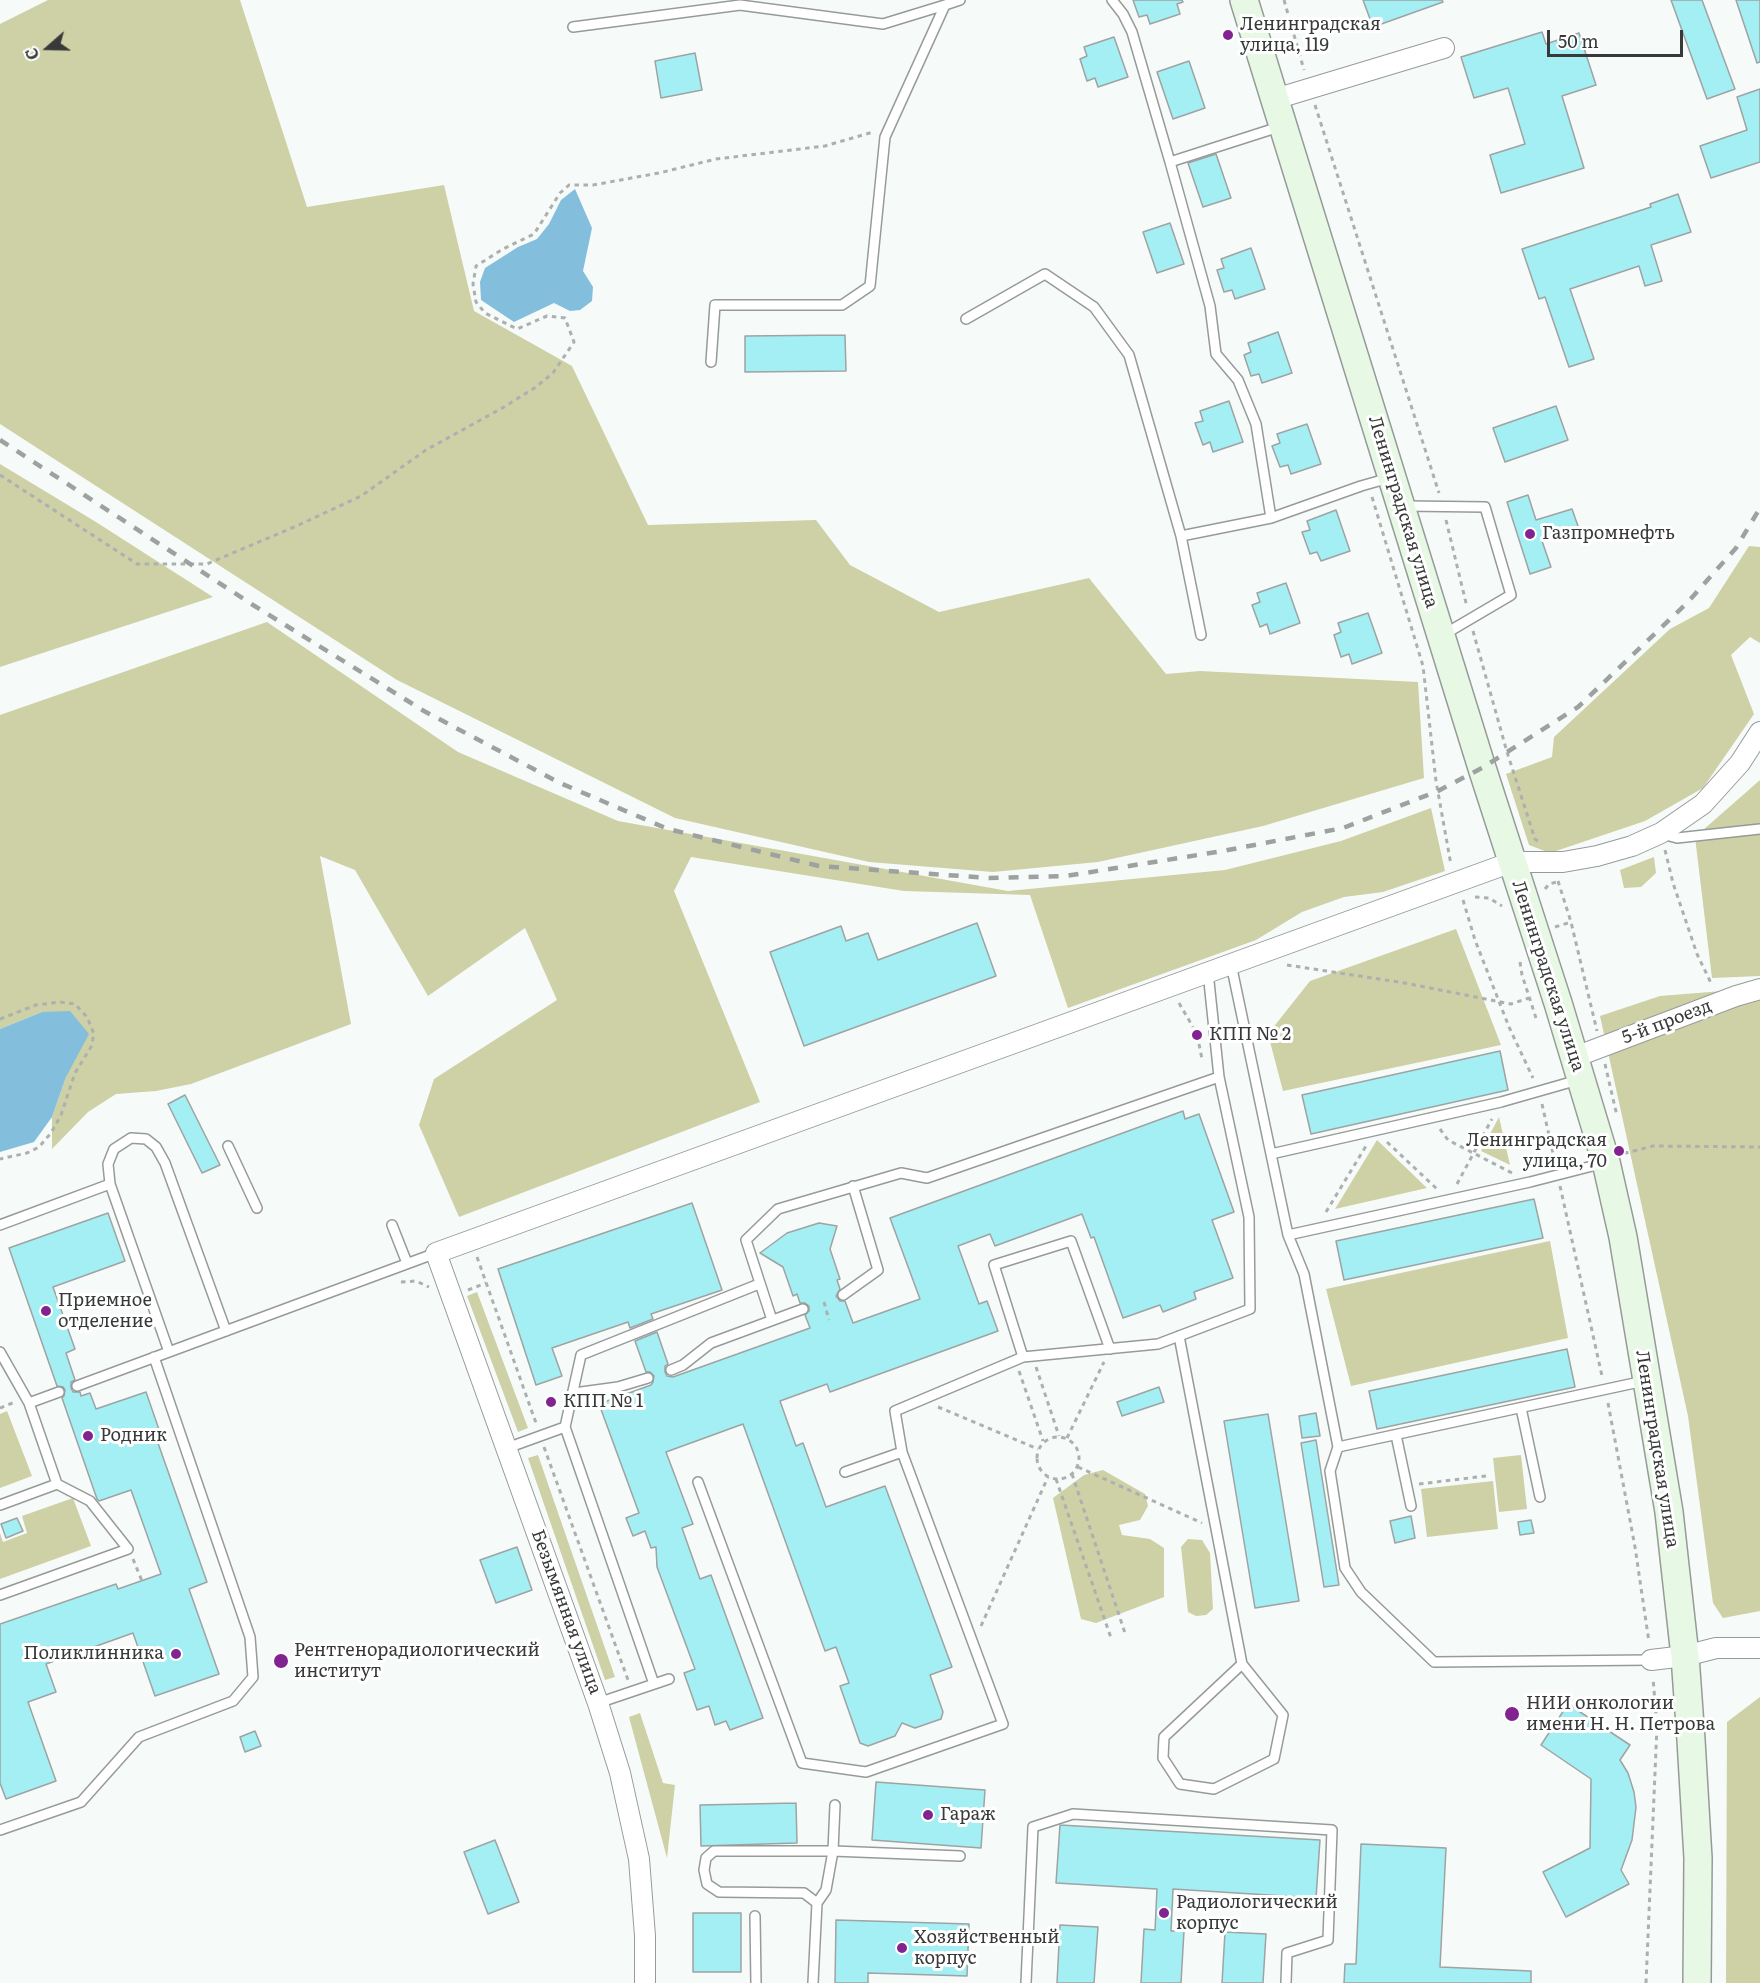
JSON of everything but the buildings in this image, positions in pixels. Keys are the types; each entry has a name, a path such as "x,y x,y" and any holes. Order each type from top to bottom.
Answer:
{"main road":[{"name":"Ленинградская улица","path":"1244,0 1284,125 1380,481 1401,506 1606,1162 1623,1237 1669,1512 1685,1656 1698,1858 1697,1983"}],"street":[{"path":"1275,99 1444,48"},
{"path":"436,1253 1512,862 1563,862 1597,856 1632,846 1661,833 1703,804 1740,763 1760,732"},
{"name":"5-й проезд","path":"1578,1068 1601,1047 1721,1001 1760,989"},
{"name":"Безымянная улица","path":"436,1253 598,1703 620,1773 639,1859 645,1936 645,1983"},
{"path":"1651,1660 1685,1656 1716,1648 1760,1648"}],"lane":[{"path":"573,27 740,5 884,24 960,0"},
{"path":"1112,0 1123,14 1132,32 1210,306 1216,354 1238,380 1256,424 1271,518"},
{"path":"711,362 715,305 842,305 870,286 885,137 945,4"},
{"path":"1170,162 1284,125"},
{"path":"966,319 1046,274 1094,308 1129,355 1181,537 1201,635"},
{"path":"1181,537 1271,518 1380,481"},
{"path":"1401,506 1485,507 1511,595 1441,637"},
{"path":"1661,833 1677,838 1760,829"},
{"path":"1231,964 1288,1235 1304,1274 1338,1447 1330,1471 1345,1568 1361,1592 1434,1662 1651,1660"},
{"path":"698,1482 801,1763 866,1772 1004,1724 902,1452 895,1411 1024,1358 1158,1344 1250,1309 1249,1217 1219,1077 1208,972"},
{"path":"1271,1154 1501,1102 1539,1091 1578,1068"},
{"path":"772,1320 746,1240 778,1209 901,1173 927,1178 1219,1077"},
{"path":"169,1352 110,1184 108,1164 114,1149 131,1138 146,1139 156,1147 165,1162 226,1331"},
{"path":"228,1146 257,1208"},
{"path":"1288,1235 1530,1182 1606,1162"},
{"path":"0,1225 110,1184"},
{"path":"843,1295 878,1269 853,1186"},
{"path":"392,1226 407,1263"},
{"path":"1024,1358 994,1266 1071,1240 1110,1349"},
{"path":"77,1386 436,1253"},
{"path":"654,1684 565,1427 581,1355 759,1284"},
{"path":"671,1370 683,1365 711,1342 803,1309"},
{"path":"1179,1336 1242,1664 1282,1715 1274,1759 1214,1789 1180,1784 1163,1758 1164,1737 1242,1664"},
{"path":"0,1352 29,1403 57,1484 90,1501 128,1549 0,1595"},
{"path":"0,1830 81,1802 140,1737 233,1701 253,1677 250,1637 154,1357"},
{"path":"574,1393 618,1387 648,1378"},
{"path":"1338,1447 1647,1380"},
{"path":"29,1403 59,1392"},
{"path":"1521,1408 1540,1497"},
{"path":"507,1448 565,1427"},
{"path":"1396,1435 1411,1506"},
{"path":"845,1472 902,1452"},
{"path":"0,1505 57,1484"},
{"path":"598,1703 669,1678"},
{"path":"813,1983 817,1903 826,1890 833,1851 835,1805"},
{"path":"1026,1983 1033,1827 1073,1814 1332,1830 1329,1940 1287,1953 1286,1983"},
{"path":"817,1903 804,1893 719,1892 707,1884 704,1870 705,1858 714,1851 833,1851 960,1856"},
{"path":"755,1916 756,1983"}],"path":[{"path":"1284,0 1443,506 1470,620 1507,752 1535,839 1543,845"},
{"path":"0,475 137,564 207,564 361,496 426,450 520,397 553,373 574,342 565,318 547,316 518,329 485,313 476,302 472,284 476,266 503,249 534,234 560,193 569,185 593,185 659,174 716,159 825,146 889,128"},
{"path":"1380,481 1423,666 1436,781 1453,870"},
{"path":"1661,833 1673,883 1697,954 1721,1001"},
{"path":"1557,877 1571,922 1619,1121"},
{"path":"1461,893 1475,940 1499,1001 1539,1091 1605,1390 1635,1547 1651,1660 1657,1726 1646,1983"},
{"path":"1550,928 1571,922"},
{"path":"1285,965 1406,983 1511,1004 1529,998"},
{"path":"1172,985 1193,1027"},
{"path":"0,1019 36,1005 60,1002 75,1004 87,1017 94,1034 91,1047 75,1073 61,1115 51,1133 39,1147 27,1153 0,1159"},
{"path":"1316,1229 1375,1131 1448,1200 1501,1102"},
{"path":"1437,1117 1441,1132 1448,1140 1530,1182"},
{"path":"1624,1142 1626,1153 1653,1146 1760,1147"},
{"path":"395,1284 416,1281 425,1284 435,1291 441,1300 486,1283"},
{"path":"824,1302 830,1320"},
{"path":"1067,1438 1110,1349"},
{"path":"1024,1358 1059,1436"},
{"path":"1024,1358 1043,1442"},
{"path":"921,1400 1038,1449"},
{"path":"1051,1437 1067,1438 1079,1451 1078,1467 1065,1478 1048,1477 1038,1465 1038,1449 1051,1437"},
{"path":"1078,1467 1215,1528"},
{"path":"1072,1474 1125,1634"},
{"path":"1406,1485 1486,1476"},
{"path":"973,1643 1048,1477"},
{"path":"1056,1479 1111,1638"},
{"path":"128,1549 142,1581"},
{"path":"627,1677 633,1675"}],"green space":[{"path":"48,0 240,0 307,207 444,185 474,311 572,366 648,525 816,520 850,565 939,612 1089,578 1166,674 1200,671 1418,682 1424,778 1263,826 1098,862 993,872 869,862 675,818 397,680 0,424 0,24"},
{"path":"0,464 96,522 213,597 0,667"},
{"path":"1749,546 1760,547 1760,643 1750,637 1731,655 1754,714 1703,788 1645,821 1550,853 1529,845 1506,774 1552,757 1554,737 1670,629 1709,608"},
{"path":"267,622 458,752 618,821 1008,891 1225,870 1341,841 1431,808 1445,871 1383,892 1344,897 1302,912 1256,940 1068,1008 1030,895 904,891 691,857 674,891 760,1102 459,1217 419,1125 434,1079 557,1000 525,928 428,996 355,870 320,856 351,1024 191,1084 156,1091 116,1094 88,1112 52,1149 52,1117 66,1077 42,1012 0,1029 0,715"},
{"path":"1760,780 1760,976 1712,978 1695,837"},
{"path":"1654,857 1656,873 1641,887 1624,888 1620,870"},
{"path":"1456,929 1501,1045 1283,1091 1268,1034 1310,981"},
{"path":"1760,988 1760,1611 1723,1618 1713,1603 1688,1416 1600,1016 1660,996"},
{"path":"1499,1117 1510,1165 1481,1151"},
{"path":"1377,1140 1427,1188 1335,1209"},
{"path":"1550,1241 1568,1338 1351,1386 1326,1289"},
{"path":"477,1292 528,1428 518,1432 467,1296"},
{"path":"7,1411 32,1476 0,1488 0,1414"},
{"path":"538,1455 615,1677 605,1680 528,1458"},
{"path":"1521,1455 1527,1509 1499,1512 1493,1458"},
{"path":"1103,1470 1145,1494 1148,1506 1140,1520 1119,1525 1122,1535 1150,1539 1164,1548 1164,1597 1096,1623 1081,1619 1053,1498 1084,1475"},
{"path":"1493,1481 1498,1529 1427,1537 1421,1489"},
{"path":"73,1498 91,1546 0,1579 0,1533 3,1542 27,1533 22,1516"},
{"path":"1188,1539 1202,1540 1210,1553 1213,1609 1206,1615 1196,1616 1188,1612 1181,1547"},
{"path":"1760,1697 1760,1983 1726,1983 1727,1722"},
{"path":"640,1713 663,1783 675,1785 667,1858 629,1717"}],"water":[{"path":"575,189 592,228 583,271 593,287 592,301 580,310 570,311 554,303 514,322 481,300 480,282 485,268 518,247 537,239 549,224 561,200"},
{"path":"70,1011 89,1034 66,1077 52,1117 34,1142 0,1152 0,1029 42,1012"}],"railway":[{"path":"0,440 253,605 424,711 560,783 668,829 819,866 989,878 1066,876 1223,851 1343,828 1438,791 1482,768 1578,707 1687,603 1736,548 1760,508"}],"place":[{"name":"Ленинградская улица, 119","path":"1228,35"},
{"name":"Газпромнефть","path":"1530,534"},
{"name":"КПП № 2","path":"1197,1035"},
{"name":"Ленинградская улица, 70","path":"1619,1151"},
{"name":"Приемное отделение","path":"46,1311"},
{"name":"КПП № 1","path":"551,1402"},
{"name":"Родник","path":"88,1436"},
{"name":"Поликлинника","path":"176,1654"},
{"name":"Рентгенорадиологический институт","path":"281,1661"},
{"name":"НИИ онкологии имени Н. Н. Петрова","path":"1512,1714"},
{"name":"Гараж","path":"928,1815"},
{"name":"Радиологический корпус","path":"1164,1913"},
{"name":"Хозяйственный корпус","path":"902,1948"}]}
